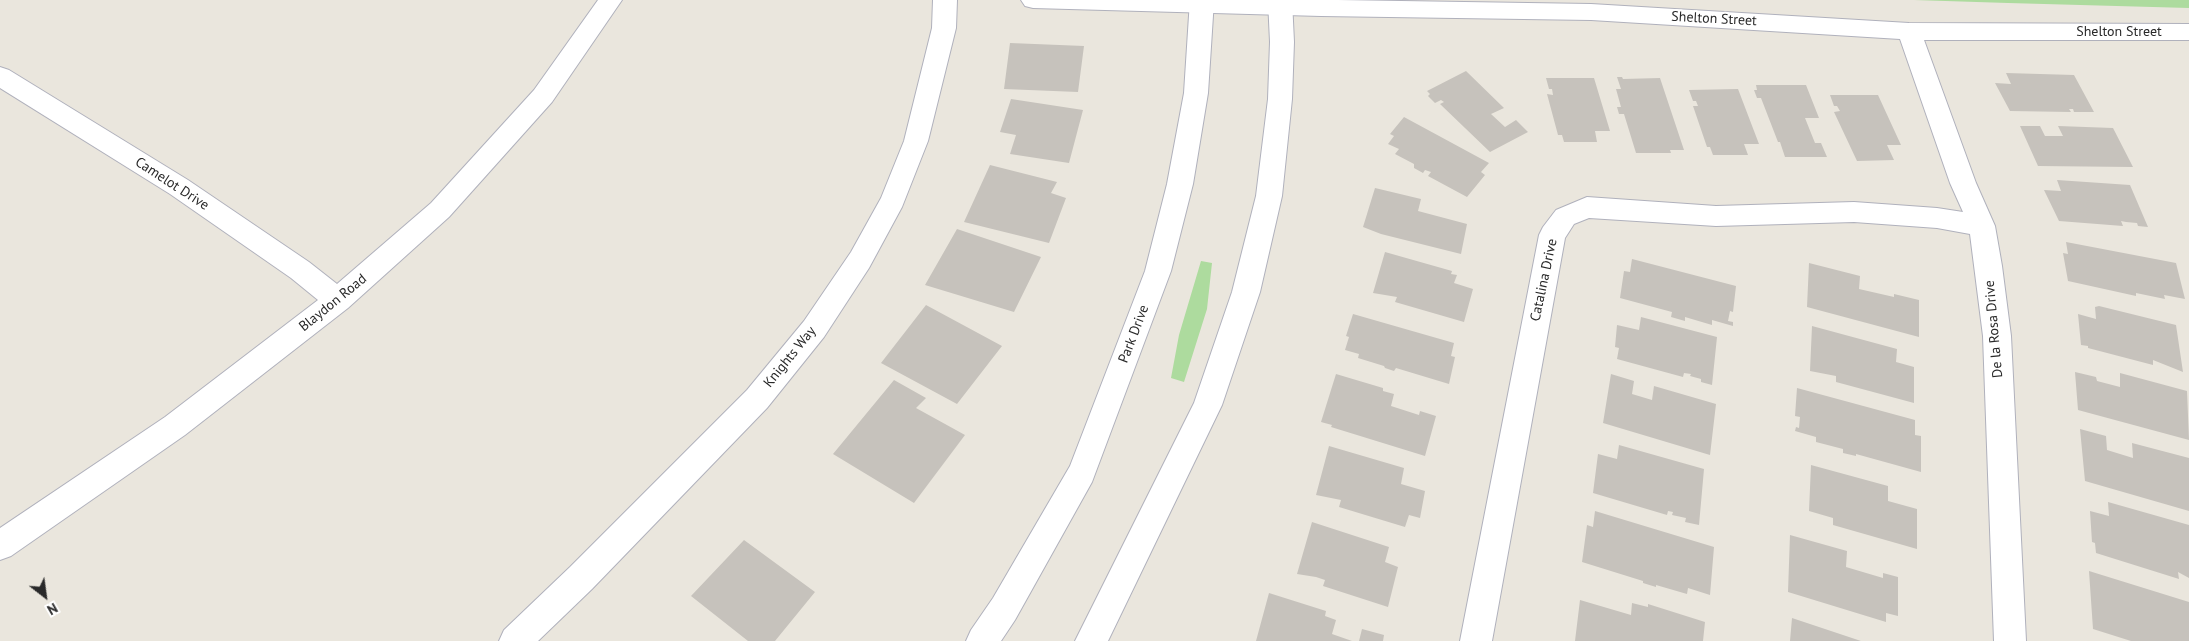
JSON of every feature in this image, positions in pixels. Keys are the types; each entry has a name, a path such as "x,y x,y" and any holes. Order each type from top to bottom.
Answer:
{"street":[{"name":"Blaydon Road","path":"0,546 175,426 338,300 440,210 543,96 610,0"},
{"name":"Knights Way","path":"515,641 581,578 757,398 814,329 860,260 896,192 916,141 944,28 945,0"},
{"name":"Shelton Street","path":"1033,0 1202,3 1240,6 1280,4 1593,6 1909,31 2189,32"},
{"name":"Park Drive","path":"982,641 1004,609 1082,472 1158,271 1180,184 1193,111 1202,3"},
{"path":"1091,641 1208,404 1246,292 1269,196 1278,118 1282,54 1280,4"},
{"name":"De la Rosa Drive","path":"1909,31 1963,183 1982,226 1997,336 2007,529 2010,641"},
{"name":"Camelot Drive","path":"0,76 179,187 300,270 338,300"},
{"name":"Catalina Drive","path":"1476,641 1552,235 1565,217 1587,207 1716,216 1854,212 1937,218 1982,226"}],"green space":[{"path":"1914,0 2189,0 2189,8 2008,3"},
{"path":"1201,261 1212,263 1207,309 1184,382 1171,378 1179,335"}],"building":[{"path":"1010,43 1084,46 1078,92 1004,89"},
{"path":"1466,71 1504,108 1491,114 1505,127 1516,120 1528,132 1490,152 1440,104 1444,102 1441,100 1435,103 1428,96 1430,94 1427,91"},
{"path":"2006,73 2074,75 2094,112 2074,112 2073,109 2069,109 2071,112 2010,111 1995,83 2011,84"},
{"path":"1617,77 1622,77 1623,79 1660,78 1684,150 1670,150 1671,153 1636,153 1624,114 1619,114 1617,107 1621,107 1616,89 1621,89"},
{"path":"1546,78 1594,78 1610,131 1595,131 1597,142 1564,142 1562,135 1558,135 1547,94 1553,95 1552,89 1549,89"},
{"path":"1756,85 1806,85 1819,118 1805,118 1815,143 1821,143 1827,157 1785,157 1761,98 1757,98 1754,90 1757,90"},
{"path":"1738,89 1759,144 1744,144 1748,155 1713,155 1710,147 1707,147 1693,106 1698,106 1696,101 1693,101 1689,90"},
{"path":"1830,95 1878,95 1901,145 1887,145 1894,160 1857,161 1834,112 1840,111 1837,106 1834,106"},
{"path":"1011,99 1083,110 1069,163 1010,154 1016,135 1000,132"},
{"path":"1404,117 1489,163 1481,172 1485,175 1467,197 1428,176 1431,172 1425,170 1423,173 1414,168 1414,164 1395,154 1399,149 1388,144 1394,136 1390,134"},
{"path":"2020,126 2040,126 2045,136 2063,136 2058,126 2113,128 2133,167 2038,166"},
{"path":"990,165 1057,182 1051,193 1066,198 1049,243 964,222"},
{"path":"2057,180 2130,185 2148,227 2138,226 2137,223 2121,221 2123,226 2059,221 2044,190 2061,191"},
{"path":"1375,188 1421,199 1418,211 1467,224 1461,254 1381,234 1363,227"},
{"path":"957,229 1041,257 1014,312 925,285"},
{"path":"2066,242 2176,263 2185,299 2164,295 2165,299 2136,293 2136,296 2068,281 2063,253 2068,254"},
{"path":"1385,252 1452,271 1451,274 1457,275 1454,283 1473,289 1464,322 1395,302 1397,297 1373,293"},
{"path":"1632,259 1736,286 1733,312 1730,311 1728,321 1733,322 1733,326 1712,320 1712,325 1685,317 1685,321 1671,317 1672,312 1620,298 1624,271 1630,272"},
{"path":"1809,263 1860,276 1859,289 1894,297 1894,294 1919,300 1919,337 1807,307"},
{"path":"926,305 1002,346 957,404 881,363"},
{"path":"2099,306 2176,325 2183,372 2153,360 2153,365 2081,345 2078,314 2096,319 2095,307"},
{"path":"1353,314 1454,343 1451,356 1455,357 1449,384 1396,368 1394,371 1358,358 1359,354 1345,350 1349,337 1346,336"},
{"path":"1641,317 1717,337 1712,385 1701,382 1701,379 1690,376 1691,374 1684,373 1683,377 1617,359 1619,348 1615,347 1617,325 1639,330"},
{"path":"1812,326 1897,349 1896,362 1914,367 1914,403 1836,382 1836,376 1810,371"},
{"path":"2075,372 2096,377 2097,381 2120,387 2120,373 2187,391 2189,440 2078,410"},
{"path":"1336,374 1383,388 1383,391 1394,394 1391,406 1419,415 1420,411 1436,416 1425,456 1331,427 1332,425 1321,422"},
{"path":"1611,374 1634,381 1632,394 1652,400 1654,386 1716,404 1710,455 1603,423"},
{"path":"894,380 926,398 916,408 965,435 914,503 833,454"},
{"path":"1797,388 1915,420 1915,435 1921,436 1921,472 1856,454 1856,456 1843,453 1843,449 1816,442 1816,437 1795,431 1796,427 1799,428 1800,417 1795,416"},
{"path":"2080,429 2106,436 2107,450 2133,458 2132,443 2189,458 2189,511 2085,481"},
{"path":"1619,445 1704,469 1699,525 1685,522 1686,518 1672,515 1673,512 1668,511 1667,515 1593,493 1598,454 1617,459"},
{"path":"1329,446 1404,468 1401,484 1425,491 1420,518 1409,515 1405,527 1339,507 1341,500 1316,495"},
{"path":"1811,465 1888,486 1888,501 1917,509 1917,549 1833,525 1833,518 1809,511"},
{"path":"2108,502 2189,525 2189,578 2178,572 2179,579 2096,553 2095,543 2092,542 2090,511 2109,516"},
{"path":"1595,511 1714,547 1710,595 1688,588 1687,594 1656,585 1656,587 1643,583 1643,581 1582,562 1587,525 1593,527"},
{"path":"1312,522 1389,547 1385,562 1398,567 1388,607 1323,586 1325,580 1297,574"},
{"path":"1790,535 1847,551 1846,567 1883,578 1883,573 1898,577 1898,616 1886,613 1886,622 1788,592"},
{"path":"744,540 815,592 775,641 748,641 691,596"},
{"path":"2089,571 2189,602 2189,641 2131,641 2093,629"},
{"path":"1269,593 1326,611 1325,616 1336,620 1332,634 1352,641 1256,641"},
{"path":"1580,600 1631,615 1632,603 1648,607 1648,604 1705,622 1703,641 1575,641"},
{"path":"1792,618 1861,641 1790,641"},
{"path":"1362,629 1384,635 1383,641 1359,641"}]}
